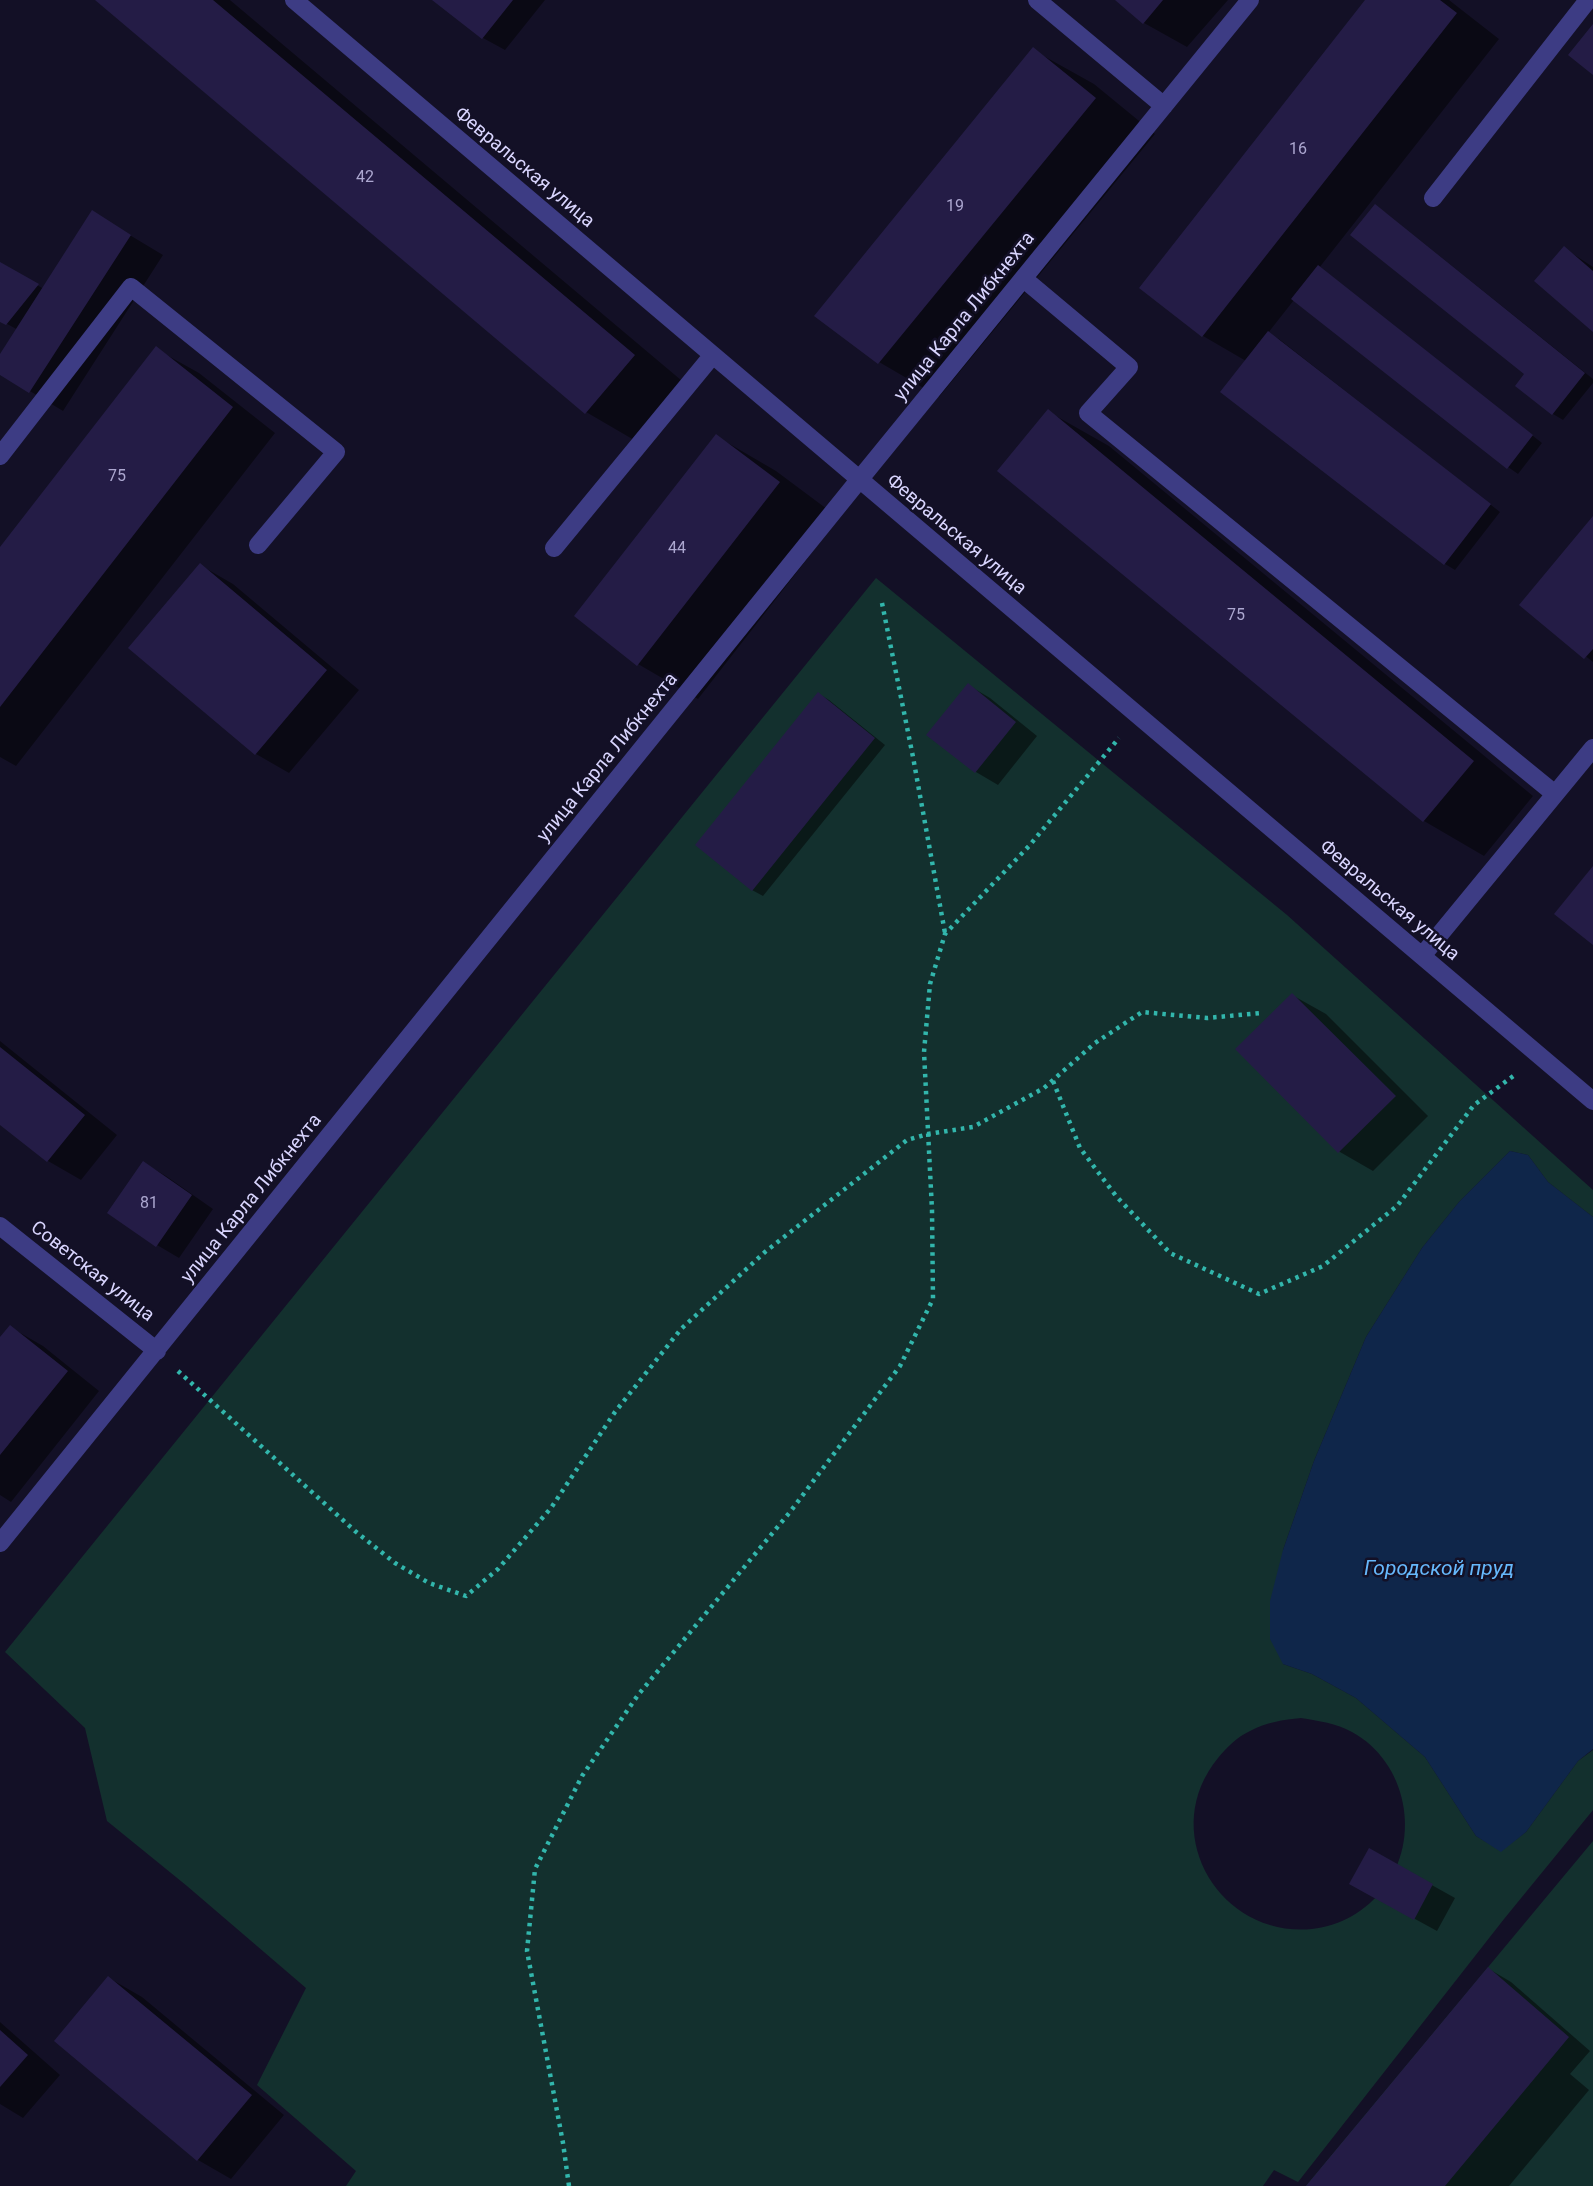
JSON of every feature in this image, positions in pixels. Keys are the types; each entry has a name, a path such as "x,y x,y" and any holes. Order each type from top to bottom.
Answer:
{"street":[{"name":"Февральская улица","path":"293,0 1593,1101"},
{"path":"1037,0 1164,106"},
{"name":"улица Карла Либкнехта","path":"0,1543 859,480 1251,0"},
{"path":"1433,198 1588,0"},
{"path":"1024,279 1129,367 1088,413 1555,793"},
{"path":"0,456 131,287 337,452 258,545"},
{"path":"554,548 712,356"},
{"path":"1422,956 1593,748"},
{"name":"Советская улица","path":"0,1226 157,1351"}],"path":[{"path":"569,2186 559,2116 527,1951 535,1869 582,1776 638,1695 790,1512 900,1366 933,1299 924,1052 930,984 945,934 882,603"},
{"path":"945,934 1030,846 1137,716"},
{"path":"157,1351 193,1387 394,1563 429,1583 466,1596 498,1569 551,1508 615,1412 681,1329 775,1244 907,1140 973,1127 1044,1088 1095,1043 1142,1013 1207,1018 1261,1013"},
{"path":"1053,1081 1080,1148 1116,1196 1170,1253 1259,1294 1322,1266 1396,1206 1474,1105 1540,1056"}],"green space":[{"path":"876,578 1287,915 1593,1190 1593,1217 1548,1182 1528,1155 1510,1151 1459,1202 1422,1248 1366,1337 1314,1461 1283,1550 1283,1664 1312,1674 1356,1698 1425,1757 1476,1836 1501,1851 1526,1832 1578,1761 1593,1750 1593,1810 1298,2182 1274,2170 1263,2186 346,2186 356,2171 257,2085 306,1988 107,1821 85,1728 5,1652","holes":["1301,1718 1334,1724 1371,1745 1386,1762 1396,1782 1403,1803 1405,1825 1403,1847 1396,1868 1384,1888 1369,1904 1352,1916 1333,1925 1312,1929 1279,1927 1250,1916 1225,1898 1207,1875 1196,1847 1194,1817 1201,1787 1218,1758 1232,1743 1245,1733 1268,1723"]},
{"path":"1593,1841 1593,2186 1306,2186"}],"water":[{"name":"Городской пруд","path":"1510,1151 1528,1155 1548,1182 1593,1217 1593,1749 1578,1761 1526,1832 1501,1852 1476,1836 1425,1757 1356,1698 1312,1674 1283,1664 1270,1639 1270,1601 1283,1550 1314,1461 1366,1337 1422,1248 1459,1202"}],"building":[{"path":"95,0 213,0 635,355 585,414"},
{"path":"432,0 513,0 482,39"},
{"path":"1115,0 1163,0 1143,24"},
{"path":"1365,0 1440,0 1457,13 1202,337 1139,288"},
{"path":"1593,24 1593,75 1568,55"},
{"path":"1033,47 1096,98 878,364 814,316"},
{"path":"1375,204 1585,373 1552,415 1515,386 1524,374 1350,235"},
{"path":"92,210 131,235 29,393 0,375 0,354"},
{"path":"1564,246 1593,271 1593,332 1534,281"},
{"path":"0,262 39,284 6,325 0,322"},
{"path":"1318,265 1533,435 1507,469 1291,299"},
{"path":"1268,331 1491,504 1444,565 1220,392"},
{"path":"156,346 233,407 0,707 0,547"},
{"path":"1048,409 1474,761 1423,822 997,471"},
{"path":"716,434 780,482 637,666 574,616"},
{"path":"1593,516 1593,649 1584,659 1519,605"},
{"path":"200,563 327,670 255,755 128,648"},
{"path":"968,683 1016,722 975,773 926,735"},
{"path":"818,692 875,738 752,891 695,845"},
{"path":"1593,866 1593,945 1554,914"},
{"path":"1292,993 1396,1096 1338,1153 1235,1049"},
{"path":"0,1047 85,1115 47,1162 0,1125"},
{"path":"143,1161 192,1195 156,1247 107,1213"},
{"path":"10,1325 68,1371 0,1455 0,1337"},
{"path":"1369,1848 1433,1884 1414,1920 1349,1884"},
{"path":"1488,1967 1569,2037 1445,2186 1306,2186"},
{"path":"108,1976 252,2095 197,2161 54,2041"},
{"path":"0,2030 28,2055 0,2087"}]}
